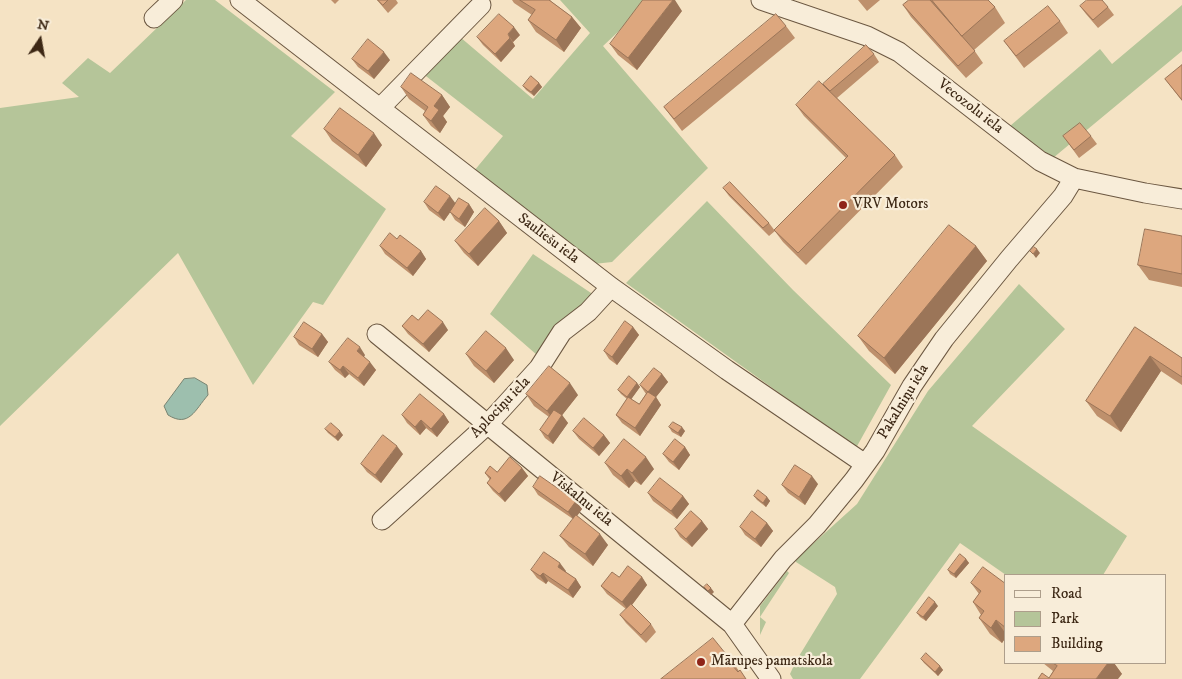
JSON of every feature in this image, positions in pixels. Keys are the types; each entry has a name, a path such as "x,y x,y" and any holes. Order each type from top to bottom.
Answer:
{"street":[{"path":"154,18 173,0"},
{"name":"Sauliešu iela","path":"240,0 611,287 727,370 865,464"},
{"name":"Vecozolu iela","path":"761,0 867,36 899,52 1040,161 1074,178 1182,199"},
{"path":"380,108 481,5"},
{"name":"Pakalniņu iela","path":"732,624 783,559 817,525 875,451 912,386 944,339 1063,196 1074,178"},
{"name":"Aplociņu iela","path":"382,520 488,424 539,368 562,332 588,312 611,287"},
{"name":"Viskalnu iela","path":"377,334 732,624 771,679"}],"green space":[{"path":"186,0 215,0 335,92 291,136 386,209 323,305 313,302 253,385 178,253 0,426 0,108 79,97 62,83 88,58 110,73"},
{"path":"560,0 652,0 603,46 708,168 612,262 594,264 474,171 503,136 422,73 460,37 533,99 590,33"},
{"path":"1182,5 1182,51 1053,158 1010,126 1100,49 1112,64"},
{"path":"707,201 793,290 891,385 856,448 626,283"},
{"path":"533,254 594,295 537,355 490,314"},
{"path":"1019,284 1065,329 972,426 1127,536 1104,574 1005,574 960,543 860,679 793,679 790,674 796,661 837,594 835,587 795,560 857,504 928,391"},
{"path":"787,571 789,573 760,617 760,606"},
{"path":"760,617 766,622 760,635"}],"shaded area":[{"path":"195,378 207,385 208,395 191,416 181,419 168,415 164,406 184,379"}],"building":[{"path":"378,0 388,0 383,5"},
{"path":"520,0 549,0 572,17 556,40 528,20 535,10"},
{"path":"643,0 673,0 628,58 610,44"},
{"path":"909,0 930,0 975,51 958,66 903,5"},
{"path":"932,0 988,0 995,7 962,36"},
{"path":"1087,0 1102,0 1108,7 1093,20 1080,6"},
{"path":"1048,6 1060,21 1016,56 1004,41"},
{"path":"499,14 514,27 508,34 510,38 495,54 477,37"},
{"path":"776,14 786,26 674,119 664,107"},
{"path":"368,39 384,52 368,71 352,59"},
{"path":"866,45 874,54 830,91 823,84"},
{"path":"1182,65 1182,100 1165,79"},
{"path":"411,73 442,95 434,106 439,110 431,121 423,115 428,107 401,87"},
{"path":"531,76 539,83 531,92 523,86"},
{"name":"VRV Motors","path":"819,81 895,155 798,253 774,230 848,156 796,105"},
{"path":"340,108 374,133 358,155 324,129"},
{"path":"1080,123 1091,136 1074,150 1063,136"},
{"path":"730,182 769,223 763,228 723,188"},
{"path":"436,186 450,196 438,213 424,202"},
{"path":"459,198 469,204 459,219 450,212"},
{"path":"485,208 499,221 469,254 455,241"},
{"path":"949,225 976,246 884,358 858,336"},
{"path":"1145,229 1182,236 1182,274 1138,265"},
{"path":"390,233 397,239 400,235 421,251 407,268 380,246"},
{"path":"1034,247 1037,249 1033,254 1030,251"},
{"path":"428,310 443,322 423,344 402,326 412,315 418,320"},
{"path":"625,321 633,327 612,357 604,351"},
{"path":"304,322 322,334 312,349 294,337"},
{"path":"1135,327 1182,358 1182,377 1150,356 1110,416 1086,401"},
{"path":"486,331 506,348 486,371 466,354"},
{"path":"348,338 360,347 357,351 370,362 358,378 343,366 340,370 329,362"},
{"path":"549,366 570,383 547,411 526,394"},
{"path":"654,368 662,374 648,392 640,385"},
{"path":"629,376 637,383 627,397 618,390"},
{"path":"648,392 656,397 635,428 616,415 628,397 639,404"},
{"path":"420,394 444,414 431,429 421,420 415,427 402,415"},
{"path":"554,410 562,415 548,436 540,430"},
{"path":"584,418 604,435 593,448 573,431"},
{"path":"673,422 682,427 678,433 669,427"},
{"path":"331,423 340,431 335,437 325,429"},
{"path":"383,435 397,446 375,475 361,464"},
{"path":"624,439 646,457 632,473 627,469 621,476 605,463"},
{"path":"675,439 685,447 673,462 663,454"},
{"path":"510,457 522,468 499,494 487,483 491,478 485,473 490,466 497,472"},
{"path":"795,465 812,476 799,497 782,485"},
{"path":"540,476 576,501 568,512 533,487"},
{"path":"660,478 683,496 671,511 648,493"},
{"path":"758,490 767,497 763,503 754,496"},
{"path":"691,511 702,521 686,539 675,529"},
{"path":"752,511 767,523 755,539 740,527"},
{"path":"576,515 600,534 585,554 560,536"},
{"path":"544,552 560,563 558,567 576,579 568,590 543,573 540,576 531,570"},
{"path":"960,554 966,559 954,574 948,570"},
{"path":"628,566 642,577 622,602 601,586 612,572 619,577"},
{"path":"983,567 1004,583 1004,626 996,620 991,628 979,618 984,611 973,602 981,591 971,583"},
{"path":"707,584 711,588 708,591 704,587"},
{"path":"929,597 935,602 923,617 917,613"},
{"path":"631,604 651,624 641,635 620,615"},
{"name":"Mārupes pamatskola","path":"713,638 734,664 732,665 738,672 740,670 746,679 661,679"},
{"path":"926,653 940,666 935,672 921,659"},
{"path":"1054,664 1107,664 1096,679 1038,679 1042,673 1049,678 1057,666"}],"place":[{"name":"VRV Motors","path":"843,205"},
{"name":"Mārupes pamatskola","path":"701,662"}]}
